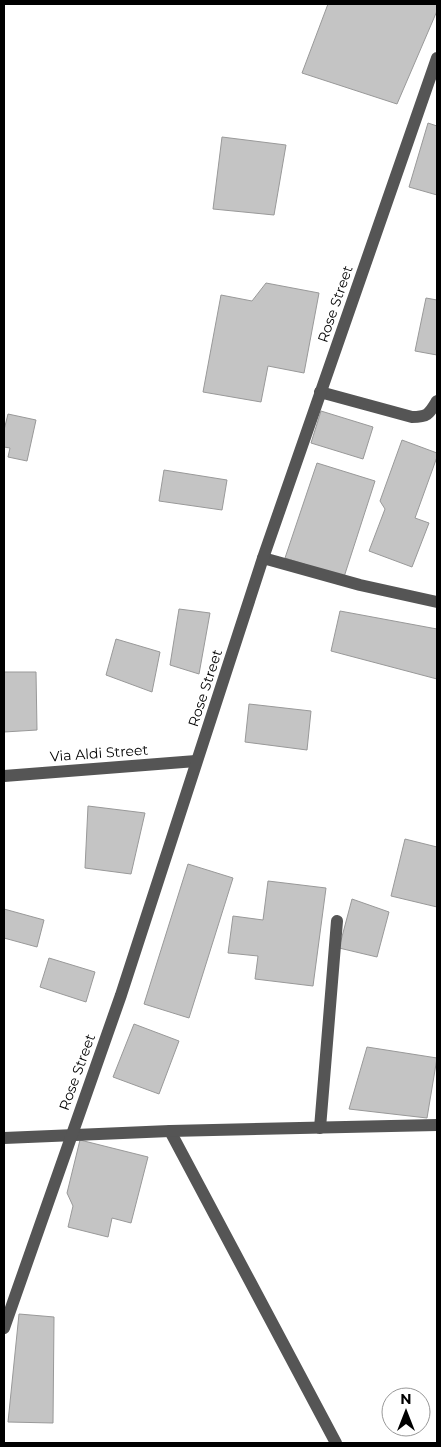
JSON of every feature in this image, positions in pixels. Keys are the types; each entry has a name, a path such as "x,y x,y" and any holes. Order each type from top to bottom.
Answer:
{"street":[{"name":"Rose Street","path":"4,1328 121,995 263,558 437,58"},
{"path":"320,392 412,417 422,417 429,414 437,401"},
{"path":"263,558 360,585 437,602"},
{"name":"Via Aldi Street","path":"4,776 196,761"},
{"path":"320,1128 337,921"},
{"path":"4,1138 170,1131 437,1125"},
{"path":"170,1131 336,1443"}],"building":[{"path":"328,4 437,4 437,11 397,104 302,73"},
{"path":"428,123 437,126 437,195 409,187"},
{"path":"222,137 286,145 274,215 213,209"},
{"path":"266,283 319,293 304,373 268,366 261,402 203,392 221,295 252,301"},
{"path":"426,298 437,300 437,355 415,351"},
{"path":"321,411 373,427 363,459 311,443"},
{"path":"8,414 36,420 27,461 8,457 10,448 4,447 4,430"},
{"path":"402,440 437,453 415,518 429,523 412,567 369,551 385,509 380,501"},
{"path":"317,463 375,481 344,577 285,558"},
{"path":"164,470 227,480 222,510 159,501"},
{"path":"179,609 210,613 199,674 170,665"},
{"path":"340,611 437,629 437,679 331,651"},
{"path":"116,639 160,652 152,692 106,675"},
{"path":"4,672 36,672 37,730 4,732"},
{"path":"249,704 311,711 307,750 245,742"},
{"path":"88,806 145,813 131,874 85,868"},
{"path":"405,839 437,847 437,907 391,896"},
{"path":"188,864 233,878 189,1018 144,1004"},
{"path":"268,881 326,888 313,986 255,979 258,956 228,953 233,916 263,920"},
{"path":"352,899 389,912 377,957 339,948"},
{"path":"4,909 44,920 37,947 4,938"},
{"path":"49,958 95,972 86,1002 40,987"},
{"path":"134,1024 179,1041 159,1094 113,1077"},
{"path":"367,1047 437,1058 427,1118 349,1109"},
{"path":"80,1140 148,1157 131,1223 112,1218 108,1237 68,1227 73,1206 67,1193"},
{"path":"19,1314 54,1317 53,1423 8,1422"}]}
